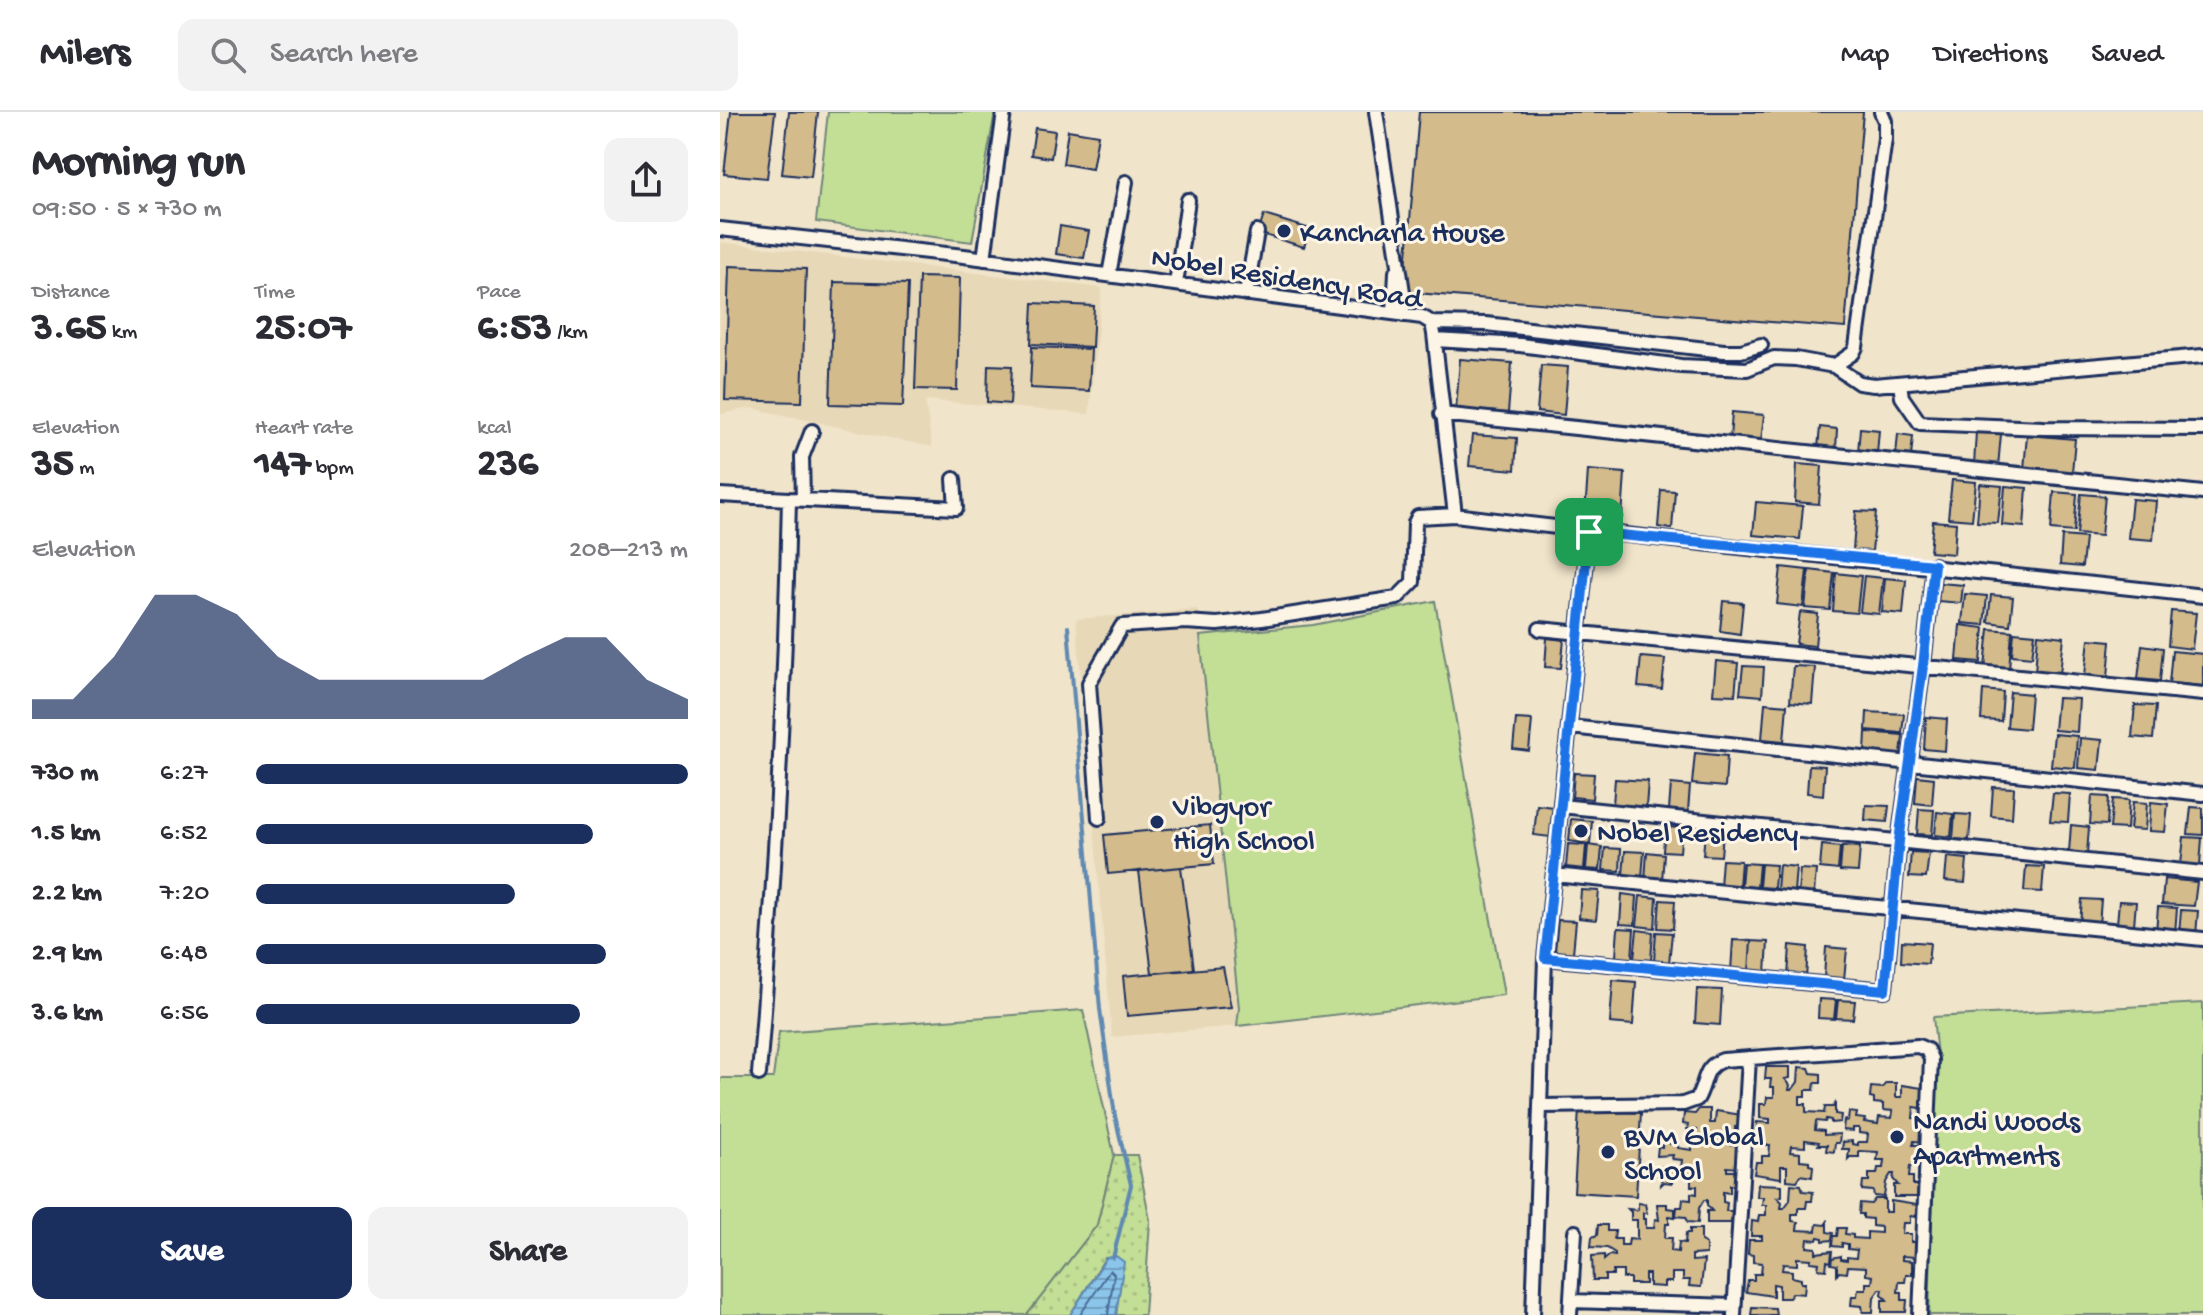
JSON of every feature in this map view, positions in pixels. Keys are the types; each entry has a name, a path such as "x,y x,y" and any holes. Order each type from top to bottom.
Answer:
{"street":[{"path":"984,259 1004,112"},
{"path":"1376,112 1397,261 1393,292 1398,314"},
{"path":"1834,366 1853,353 1856,347 1885,139 1885,121 1881,112"},
{"path":"1109,275 1126,182"},
{"path":"1176,284 1188,200"},
{"name":"Nobel Residency Road","path":"720,229 984,259 1422,317 1432,323 1435,340 1441,414 1455,515"},
{"path":"1246,294 1257,232"},
{"path":"1432,323 1486,324 1724,351 1741,351 1761,345"},
{"path":"1435,340 1520,345 1681,366 1747,369 1774,358 1834,366 1859,383 1900,384 2203,356"},
{"path":"1900,384 1902,397 1920,423 2203,429"},
{"path":"1441,414 2203,493"},
{"path":"803,499 802,457 812,431"},
{"path":"720,495 956,508 954,479"},
{"path":"759,1074 785,648 789,499"},
{"path":"1099,818 1089,683 1122,626 1185,622 1217,624 1397,598 1413,582 1415,523 1418,517 1455,515 1589,532 1934,565 2203,596"},
{"path":"1533,1315 1545,958 1589,532"},
{"path":"1545,958 1885,990 1899,841 1934,565"},
{"path":"1540,629 2203,694"},
{"path":"1570,727 2203,794"},
{"path":"1561,806 2203,873"},
{"path":"1554,875 2203,939"},
{"path":"1541,1106 1683,1104 1697,1099 1712,1064 1749,1058 1918,1046 1927,1050 1931,1059 1920,1315"},
{"path":"1575,1232 1571,1308 1734,1311 1749,1058"}],"shaded area":[{"path":"720,242 1102,288 1089,414 925,400 932,447 751,408 720,414"},
{"name":"Vibgyor High School","path":"1197,609 1239,1008 1237,1026 1112,1037 1076,619"}],"green space":[{"path":"828,112 995,112 972,242 816,222"},
{"path":"1435,601 1504,995 1237,1026 1239,1008 1200,636 1313,625"},
{"path":"2203,1003 2203,1315 1929,1315 1937,1056 1933,1017"},
{"path":"1083,1010 1114,1155 1097,1225 1027,1315 720,1315 720,1078 773,1078 779,1032"},
{"path":"1114,1155 1137,1155 1150,1220 1144,1315 1116,1315 1123,1263 1105,1258 1070,1315 1027,1315 1097,1225"}],"water":[{"path":"1116,1256 1124,1262 1116,1315 1070,1315 1106,1258"}],"building":[{"path":"731,112 775,112 767,178 724,174"},
{"path":"789,112 818,112 811,177 782,174"},
{"path":"1419,112 1863,112 1845,328 1404,292"},
{"path":"1035,128 1055,131 1051,158 1031,155"},
{"path":"1068,130 1098,135 1092,169 1063,164"},
{"name":"Kancharla House","path":"1264,215 1310,229 1304,247 1258,233"},
{"path":"1060,226 1089,231 1084,258 1056,254"},
{"path":"729,266 806,269 802,402 725,400"},
{"path":"919,277 960,278 957,390 915,389"},
{"path":"834,282 908,284 903,406 830,404"},
{"path":"1033,303 1094,306 1092,347 1031,344"},
{"path":"1032,347 1091,349 1089,391 1030,388"},
{"path":"1460,359 1512,363 1508,413 1456,409"},
{"path":"988,365 1012,366 1010,404 987,402"},
{"path":"1541,365 1568,367 1564,415 1537,412"},
{"path":"1732,412 1764,415 1761,441 1730,439"},
{"path":"1820,427 1837,429 1836,450 1818,448"},
{"path":"1860,428 1879,430 1877,454 1858,452"},
{"path":"1976,432 2001,434 1998,467 1974,465"},
{"path":"1898,434 1913,436 1911,457 1896,455"},
{"path":"1472,435 1517,438 1515,470 1469,466"},
{"path":"2027,435 2075,439 2072,472 2024,469"},
{"path":"1797,464 1822,466 1819,504 1795,502"},
{"path":"1588,470 1625,473 1622,518 1585,515"},
{"path":"1952,480 1976,482 1972,520 1948,518"},
{"path":"1980,484 2002,486 1998,523 1977,522"},
{"path":"2005,486 2027,488 2024,527 2002,525"},
{"path":"1661,490 1675,491 1672,529 1658,527"},
{"path":"2054,492 2077,494 2074,532 2051,530"},
{"path":"2081,494 2105,496 2101,536 2077,534"},
{"path":"2132,499 2156,501 2153,540 2128,538"},
{"path":"1756,502 1803,506 1800,539 1753,535"},
{"path":"1856,511 1876,512 1872,551 1853,550"},
{"path":"1933,521 1956,523 1954,554 1930,552"},
{"path":"2062,536 2085,538 2082,567 2060,565"},
{"path":"1781,567 1807,570 1803,607 1777,604"},
{"path":"1809,570 1834,573 1830,610 1805,608"},
{"path":"1836,573 1861,576 1857,613 1833,611"},
{"path":"1864,576 1883,578 1879,614 1860,612"},
{"path":"1885,578 1906,580 1903,614 1882,612"},
{"path":"1940,583 1963,585 1961,603 1938,601"},
{"path":"1965,594 1987,596 1984,625 1962,623"},
{"path":"1991,595 2013,597 2010,625 1988,622"},
{"path":"1723,601 1743,603 1740,634 1720,631"},
{"path":"2171,611 2196,613 2192,649 2168,646"},
{"path":"1800,612 1818,614 1815,646 1796,644"},
{"path":"1960,625 1984,628 1981,662 1957,660"},
{"path":"1989,629 2012,631 2009,669 1985,667"},
{"path":"2014,632 2035,634 2032,657 2012,655"},
{"path":"2038,634 2064,637 2060,674 2035,672"},
{"path":"1547,638 1564,640 1561,668 1545,667"},
{"path":"2089,639 2111,641 2108,677 2085,675"},
{"path":"2142,645 2163,648 2160,681 2138,679"},
{"path":"2172,651 2203,654 2203,686 2169,683"},
{"path":"1641,657 1665,659 1662,689 1638,687"},
{"path":"1716,661 1738,663 1735,695 1713,694"},
{"path":"1743,666 1764,667 1762,696 1740,694"},
{"path":"1793,666 1815,667 1812,704 1790,702"},
{"path":"1983,690 2003,692 2001,721 1981,720"},
{"path":"2010,692 2031,694 2028,729 2007,727"},
{"path":"2057,698 2079,699 2077,732 2054,730"},
{"path":"1765,703 1787,705 1784,741 1762,739"},
{"path":"2135,705 2156,706 2153,739 2132,737"},
{"path":"1867,712 1904,714 1902,733 1866,730"},
{"path":"1926,717 1947,719 1945,751 1924,749"},
{"path":"1516,719 1532,720 1529,751 1513,749"},
{"path":"1866,732 1903,735 1901,755 1865,752"},
{"path":"2054,734 2077,736 2075,768 2051,766"},
{"path":"2080,738 2102,740 2099,770 2078,768"},
{"path":"1695,753 1727,756 1725,787 1692,784"},
{"path":"1809,765 1825,766 1823,795 1807,793"},
{"path":"1574,773 1594,774 1592,799 1572,797"},
{"path":"1917,776 1934,778 1932,805 1915,803"},
{"path":"1615,779 1648,781 1646,807 1613,804"},
{"path":"1671,784 1690,786 1688,811 1669,810"},
{"path":"1993,787 2014,788 2012,818 1991,816"},
{"path":"2053,793 2070,794 2068,822 2050,821"},
{"path":"2092,796 2109,797 2107,825 2090,824"},
{"path":"2113,799 2129,800 2127,829 2110,828"},
{"path":"2133,802 2147,803 2145,830 2130,829"},
{"path":"2151,802 2168,804 2165,832 2149,831"},
{"path":"1537,805 1554,807 1550,837 1534,835"},
{"path":"1866,805 1889,806 1887,822 1865,820"},
{"path":"2191,807 2203,808 2203,835 2188,834"},
{"path":"1919,809 1934,810 1932,835 1917,834"},
{"path":"1937,812 1953,814 1951,837 1935,835"},
{"path":"1955,814 1971,815 1969,840 1953,839"},
{"name":"Nobel Residency","path":"1571,819 1592,821 1590,844 1569,841"},
{"path":"1210,825 1214,864 1108,874 1104,835"},
{"path":"2071,825 2089,827 2087,854 2069,852"},
{"path":"1665,827 1682,828 1680,852 1663,851"},
{"path":"1705,832 1723,833 1721,856 1703,855"},
{"path":"2184,837 2202,838 2200,865 2181,864"},
{"path":"1568,844 1586,845 1584,869 1566,867"},
{"path":"1588,845 1602,847 1600,870 1586,869"},
{"path":"1822,845 1840,847 1838,870 1820,868"},
{"path":"1842,846 1860,847 1858,872 1840,871"},
{"path":"1605,848 1621,849 1620,871 1603,870"},
{"path":"1625,851 1644,852 1642,877 1623,875"},
{"path":"1647,852 1664,854 1662,881 1645,880"},
{"path":"1911,852 1929,853 1926,878 1909,877"},
{"path":"1947,857 1967,859 1965,883 1945,881"},
{"path":"1722,860 1741,861 1739,887 1720,886"},
{"path":"1743,863 1759,864 1757,887 1741,886"},
{"path":"1761,864 1776,865 1774,888 1759,887"},
{"path":"1779,865 1796,867 1794,892 1777,890"},
{"path":"2026,866 2044,867 2042,892 2024,891"},
{"path":"1181,867 1194,969 1152,973 1139,871"},
{"path":"1800,869 1816,870 1814,894 1798,893"},
{"path":"2164,879 2197,882 2194,906 2162,904"},
{"path":"1581,890 1599,891 1596,920 1579,918"},
{"path":"1622,894 1637,896 1635,925 1620,924"},
{"path":"1640,896 1657,898 1655,928 1637,926"},
{"path":"2082,899 2101,900 2099,925 2080,924"},
{"path":"1660,900 1675,901 1673,929 1658,928"},
{"path":"2119,901 2136,902 2134,925 2117,924"},
{"path":"2158,907 2177,908 2175,933 2156,932"},
{"path":"2181,910 2198,911 2196,935 2179,934"},
{"path":"1558,920 1576,921 1573,953 1555,952"},
{"path":"1618,928 1634,929 1632,959 1616,957"},
{"path":"1637,930 1653,932 1651,960 1634,959"},
{"path":"1656,932 1672,933 1669,963 1654,962"},
{"path":"1733,940 1751,941 1749,972 1731,971"},
{"path":"1751,941 1768,942 1766,973 1749,972"},
{"path":"1902,941 1930,943 1928,964 1901,962"},
{"path":"1790,945 1808,947 1806,979 1788,977"},
{"path":"1826,947 1847,949 1844,979 1824,978"},
{"path":"1223,967 1231,1007 1127,1016 1123,976"},
{"path":"1613,980 1636,982 1633,1025 1610,1023"},
{"path":"1697,989 1722,990 1720,1025 1695,1023"},
{"path":"1819,999 1836,1000 1834,1019 1818,1018"},
{"path":"1838,1000 1855,1001 1853,1019 1836,1018"},
{"name":"Nandi Woods Apartments","path":"1766,1067 1790,1067 1790,1078 1785,1079 1790,1085 1789,1090 1798,1082 1799,1067 1821,1074 1821,1083 1815,1083 1814,1090 1806,1090 1806,1096 1800,1096 1800,1104 1806,1104 1806,1112 1824,1113 1825,1107 1835,1104 1835,1114 1841,1115 1840,1122 1831,1123 1826,1119 1825,1122 1816,1121 1815,1130 1824,1131 1824,1135 1840,1134 1834,1152 1826,1151 1827,1145 1805,1140 1805,1147 1791,1146 1790,1152 1800,1153 1800,1160 1809,1161 1809,1165 1813,1166 1812,1177 1801,1175 1797,1181 1787,1180 1787,1166 1781,1166 1781,1178 1754,1174 1756,1162 1762,1162 1762,1156 1769,1156 1770,1145 1761,1145 1761,1137 1756,1137 1757,1122 1770,1123 1770,1119 1760,1118 1760,1104 1766,1104 1767,1097 1774,1097 1771,1079 1765,1079"},
{"name":"Nandi Woods Apartments","path":"1886,1083 1896,1083 1896,1097 1902,1097 1902,1085 1929,1089 1927,1101 1921,1101 1921,1108 1914,1107 1913,1118 1923,1119 1922,1127 1927,1127 1926,1142 1914,1141 1913,1145 1924,1145 1923,1160 1917,1160 1917,1167 1910,1166 1909,1177 1913,1177 1913,1185 1918,1185 1917,1197 1894,1197 1894,1185 1898,1185 1893,1179 1894,1174 1886,1182 1884,1197 1862,1190 1863,1181 1869,1181 1869,1174 1877,1174 1878,1168 1883,1168 1884,1160 1877,1160 1878,1152 1859,1151 1859,1157 1848,1159 1849,1149 1842,1149 1843,1142 1852,1141 1852,1144 1858,1145 1858,1142 1867,1142 1868,1134 1859,1133 1859,1128 1843,1130 1849,1112 1857,1113 1856,1118 1865,1119 1864,1122 1878,1124 1879,1117 1892,1118 1893,1111 1883,1110 1883,1104 1874,1103 1874,1099 1870,1098 1871,1087 1882,1088"},
{"name":"BVM Global School","path":"1579,1109 1641,1113 1636,1196 1574,1192"},
{"path":"1699,1109 1710,1109 1710,1123 1715,1123 1716,1111 1742,1115 1740,1128 1735,1127 1735,1134 1727,1133 1727,1144 1736,1145 1736,1153 1740,1153 1739,1168 1727,1167 1727,1171 1737,1171 1736,1186 1730,1185 1730,1193 1723,1192 1726,1211 1732,1211 1731,1223 1707,1223 1707,1211 1712,1211 1707,1200 1699,1208 1698,1223 1676,1216 1677,1207 1682,1207 1683,1199 1691,1200 1691,1193 1697,1194 1697,1186 1691,1186 1691,1178 1673,1176 1672,1183 1664,1182 1661,1185 1662,1175 1656,1175 1656,1168 1681,1168 1682,1160 1672,1159 1673,1155 1657,1156 1663,1138 1671,1139 1670,1144 1678,1145 1678,1148 1692,1150 1692,1143 1705,1144 1706,1137 1696,1136 1697,1130 1687,1129 1688,1125 1683,1124 1684,1113 1695,1114"},
{"path":"1758,1184 1782,1185 1782,1196 1777,1197 1782,1202 1781,1208 1790,1200 1791,1184 1801,1185 1803,1191 1813,1192 1812,1201 1807,1201 1806,1208 1798,1208 1798,1214 1792,1214 1792,1221 1798,1222 1797,1230 1816,1231 1817,1224 1825,1225 1827,1222 1827,1232 1833,1233 1832,1240 1823,1241 1818,1237 1817,1240 1808,1239 1807,1247 1816,1248 1816,1253 1832,1251 1826,1270 1818,1269 1819,1263 1810,1262 1811,1259 1797,1258 1797,1265 1783,1264 1782,1270 1792,1271 1792,1277 1805,1283 1804,1294 1793,1293 1789,1298 1779,1298 1779,1285 1773,1284 1773,1296 1746,1292 1748,1280 1754,1280 1754,1274 1761,1274 1762,1263 1753,1262 1753,1255 1748,1254 1749,1240 1762,1240 1762,1236 1751,1236 1752,1221 1758,1222 1759,1215 1766,1215 1763,1197 1757,1197"},
{"name":"Nandi Woods Apartments","path":"1875,1199 1885,1199 1885,1212 1891,1212 1891,1201 1917,1205 1916,1217 1910,1216 1910,1223 1903,1223 1902,1234 1911,1234 1911,1242 1916,1242 1915,1257 1902,1256 1902,1260 1912,1261 1912,1275 1906,1275 1905,1282 1899,1282 1898,1292 1902,1292 1902,1300 1907,1300 1906,1312 1882,1312 1882,1300 1887,1300 1882,1294 1883,1289 1874,1297 1873,1312 1863,1312 1862,1306 1851,1305 1852,1296 1857,1296 1858,1289 1866,1289 1866,1283 1872,1283 1873,1276 1866,1275 1866,1267 1848,1266 1847,1273 1839,1272 1837,1275 1837,1265 1831,1264 1832,1258 1856,1258 1857,1250 1848,1249 1848,1244 1832,1246 1838,1228 1846,1228 1845,1234 1853,1235 1853,1238 1867,1239 1867,1232 1881,1233 1881,1227 1872,1226 1872,1219 1859,1214 1860,1203 1871,1204"},
{"path":"1638,1203 1645,1204 1647,1213 1643,1213 1643,1219 1646,1219 1646,1228 1654,1228 1655,1219 1659,1220 1657,1204 1667,1204 1667,1208 1675,1209 1675,1217 1669,1216 1669,1224 1666,1224 1665,1238 1672,1238 1671,1251 1678,1252 1679,1242 1685,1243 1686,1233 1690,1233 1690,1229 1701,1229 1706,1254 1692,1255 1692,1261 1704,1260 1701,1287 1689,1286 1690,1280 1683,1280 1683,1273 1672,1273 1672,1282 1664,1282 1664,1287 1649,1286 1649,1274 1645,1274 1645,1284 1630,1284 1630,1278 1623,1278 1623,1271 1605,1275 1605,1280 1593,1280 1592,1256 1604,1255 1604,1260 1610,1255 1615,1256 1607,1248 1591,1247 1598,1225 1607,1225 1607,1231 1615,1231 1614,1239 1621,1239 1621,1245 1628,1245 1629,1238 1637,1239 1637,1220 1631,1220 1628,1209 1638,1210"},
{"path":"1752,1307 1775,1308 1776,1315 1751,1315"}],"waterway":[{"path":"1068,627 1100,1009 1115,1116 1131,1185 1113,1258"}],"place":[{"name":"Kancharla House","path":"1284,231"},
{"name":"Vibgyor High School","path":"1157,822"},
{"name":"Nobel Residency","path":"1581,831"},
{"name":"Nandi Woods Apartments","path":"1897,1137"},
{"name":"BVM Global School","path":"1608,1152"}],"route":[{"path":"1589,532 1934,565 1899,841 1885,990 1545,958 1589,532"}]}
